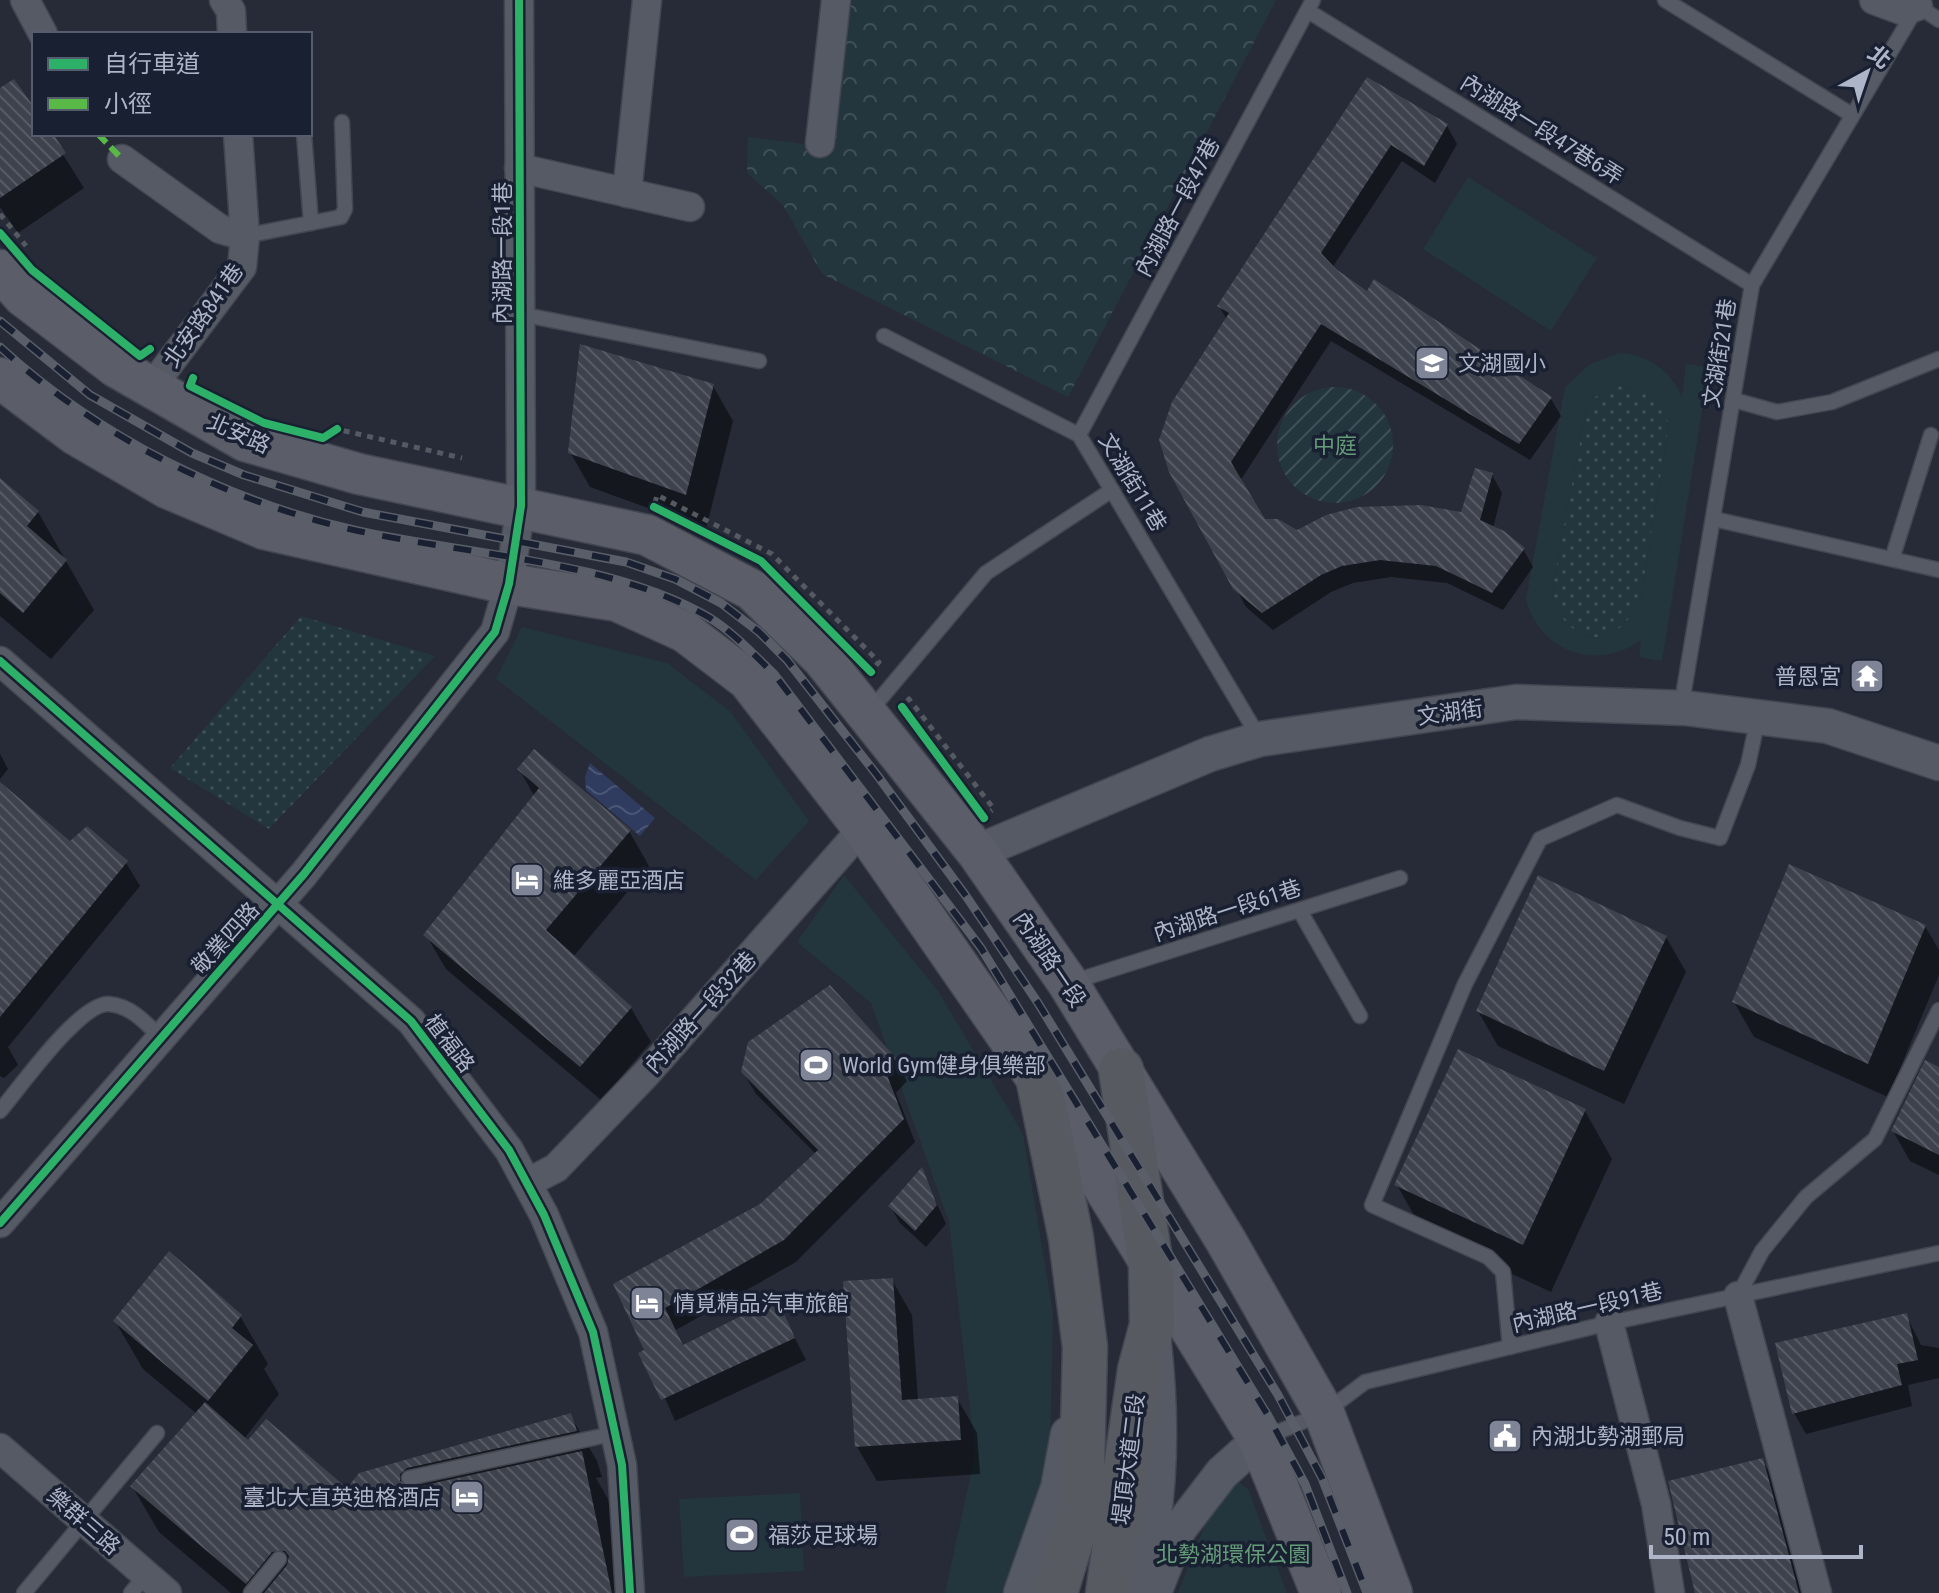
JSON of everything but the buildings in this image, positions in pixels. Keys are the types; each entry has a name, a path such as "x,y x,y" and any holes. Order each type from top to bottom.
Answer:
{"highway":[{"name":"堤頂大道二段","path":"1108,1593 1140,1370 1152,1325 1151,1266 1121,1070"},
{"name":"堤頂大道二段","path":"1039,1082 1071,1238 1085,1347 1081,1508 1055,1593"}],"main road":[{"name":"北安路","path":"17,263 23,296 150,389 245,441 359,474 521,506"},
{"path":"0,378 76,435 167,488 264,529 509,584 617,601 685,632 748,680 863,828 1039,1082 1259,1440 1321,1593"},
{"name":"內湖路一段","path":"521,506 647,535 752,590 823,659 885,710 981,835 1226,1241 1324,1413 1392,1593"}],"street":[{"path":"25,0 42,32"},
{"path":"224,0 231,11 232,32"},
{"name":"內湖路一段1巷","path":"509,584 521,506 519,0"},
{"path":"627,193 647,0"},
{"path":"820,143 836,0"},
{"path":"1874,0 1904,11 1926,9"},
{"name":"北安路841巷","path":"150,389 242,267 245,236 238,136"},
{"name":"北安路841巷","path":"122,159 220,229 245,236"},
{"path":"519,168 690,207"},
{"name":"敬業四路","path":"0,1223 280,903 495,632 509,584"},
{"name":"植福路","path":"0,661 280,903 411,1021 509,1150 544,1215 593,1332 622,1465 630,1593"},
{"name":"文湖街","path":"981,835 1260,739 1516,702 1681,708 1828,726 1939,763"},
{"name":"內湖路一段32巷","path":"527,1183 556,1168 647,1073 863,828"},
{"path":"1738,1296 1817,1593"},
{"path":"1609,1323 1656,1504 1670,1593"},
{"name":"堤頂大道二段","path":"1138,1593 1149,1554 1161,1408 1152,1325"},
{"name":"堤頂大道二段","path":"1021,1593 1058,1488 1085,1347"},
{"path":"1154,1593 1179,1529 1222,1473 1259,1440"},
{"name":"樂群三路","path":"0,1448 83,1520 138,1584 167,1593"}],"lane":[{"path":"1665,0 1852,115"},
{"name":"內湖路一段47巷6弄","path":"1310,6 1752,285"},
{"name":"內湖路一段47巷","path":"1079,435 1310,6"},
{"name":"文湖街21巷","path":"1681,708 1752,285 1852,115 1926,9"},
{"path":"245,236 341,217 345,209 342,122"},
{"path":"304,136 311,223"},
{"path":"520,314 759,361"},
{"name":"文湖街11巷","path":"884,336 1079,435 1260,739"},
{"path":"1734,400 1777,412 1832,402 1939,359"},
{"path":"1892,559 1931,435"},
{"path":"885,710 986,573 1112,490"},
{"path":"1714,519 1939,570"},
{"path":"1510,1347 1503,1272 1488,1257 1372,1205 1465,984 1540,839 1617,805 1680,828 1720,838 1748,765 1758,718"},
{"name":"內湖路一段61巷","path":"1068,983 1400,878"},
{"path":"1300,911 1360,1016"},
{"path":"0,1111 83,1014 106,1004 133,1011 160,1037"},
{"path":"1738,1296 1762,1251 1806,1197 1875,1139 1939,1010"},
{"name":"內湖路一段91巷","path":"1259,1440 1324,1413 1365,1382 1609,1323 1939,1253"},
{"path":"24,1593 157,1433"},
{"path":"409,1478 616,1433"},
{"path":"251,1593 279,1559"}],"path":[{"path":"0,214 17,263"},
{"path":"324,426 473,461"},
{"path":"323,438 337,429"},
{"path":"654,507 668,514"},
{"path":"813,612 854,652"},
{"path":"862,662 871,672"},
{"path":"930,744 885,710 909,699 994,809 981,835"},
{"path":"975,805 981,835"}],"green space":[{"path":"845,0 1276,0 1068,397 822,274 783,205 747,173 748,137 827,147"},
{"path":"1468,177 1597,258 1551,331 1423,249"},
{"path":"1619,353 1640,357 1665,372 1682,397 1686,364 1709,367 1662,661 1639,657 1641,640 1624,650 1606,655 1589,655 1556,644 1533,617 1526,599 1565,387 1590,364","holes":["1620,386 1645,393 1656,402 1669,424 1640,603 1619,629 1602,637 1592,637 1567,624 1556,607 1552,589 1586,410 1594,397"]},
{"path":"1620,386 1637,390 1651,398 1661,408 1669,424 1640,603 1619,629 1602,637 1592,637 1567,624 1556,607 1552,589 1586,410 1594,397"},
{"name":"中庭","path":"1335,387 1357,391 1376,404 1389,423 1393,445 1389,467 1376,486 1357,499 1335,503 1313,499 1294,486 1281,467 1277,445 1281,423 1294,404 1313,391"},
{"path":"301,616 435,656 269,829 170,768"},
{"path":"522,627 667,663 731,712 809,821 756,880 496,679"},
{"path":"844,875 938,991 1023,1134 1053,1313 1050,1457 1006,1593 945,1593 975,1455 949,1222 871,1003 797,942"},
{"name":"北勢湖環保公園","path":"1234,1478 1248,1489 1287,1593 1178,1593 1217,1494"},
{"name":"福莎足球場","path":"800,1493 804,1571 684,1577 679,1499"}],"water":[{"path":"590,763 655,818 640,836 586,790 585,777"}],"railway":[{"path":"0,321 90,395 192,453 244,475 363,512 626,562 675,579 721,603 759,632 787,660 877,775 966,896 1038,1003 1278,1395 1322,1478 1367,1593"},
{"path":"0,347 79,410 167,462 213,484 261,503 358,531 539,562 630,584 672,599 710,618 744,644 774,674 981,948 1267,1414 1305,1484 1347,1593"}],"marked path":[{"path":"100,136 122,159"}],"cycle path":[{"path":"0,1223 304,874 495,632 509,584 521,506 519,0"},
{"path":"0,233 32,270 140,356 150,349"},
{"path":"193,378 190,386 264,423 323,438 337,429"},
{"path":"654,507 761,561 871,672"},
{"path":"0,661 411,1021 509,1150 544,1215 593,1332 622,1465 630,1593"},
{"path":"902,707 984,818"}],"place":[{"name":"文湖國小","path":"1432,363"},
{"name":"普恩宮","path":"1867,676"},
{"name":"維多麗亞酒店","path":"527,880"},
{"name":"World Gym健身俱樂部","path":"816,1065"},
{"name":"情覓精品汽車旅館","path":"647,1303"},
{"name":"內湖北勢湖郵局","path":"1505,1436"},
{"name":"臺北大直英迪格酒店","path":"467,1497"},
{"name":"福莎足球場","path":"742,1535"}]}
